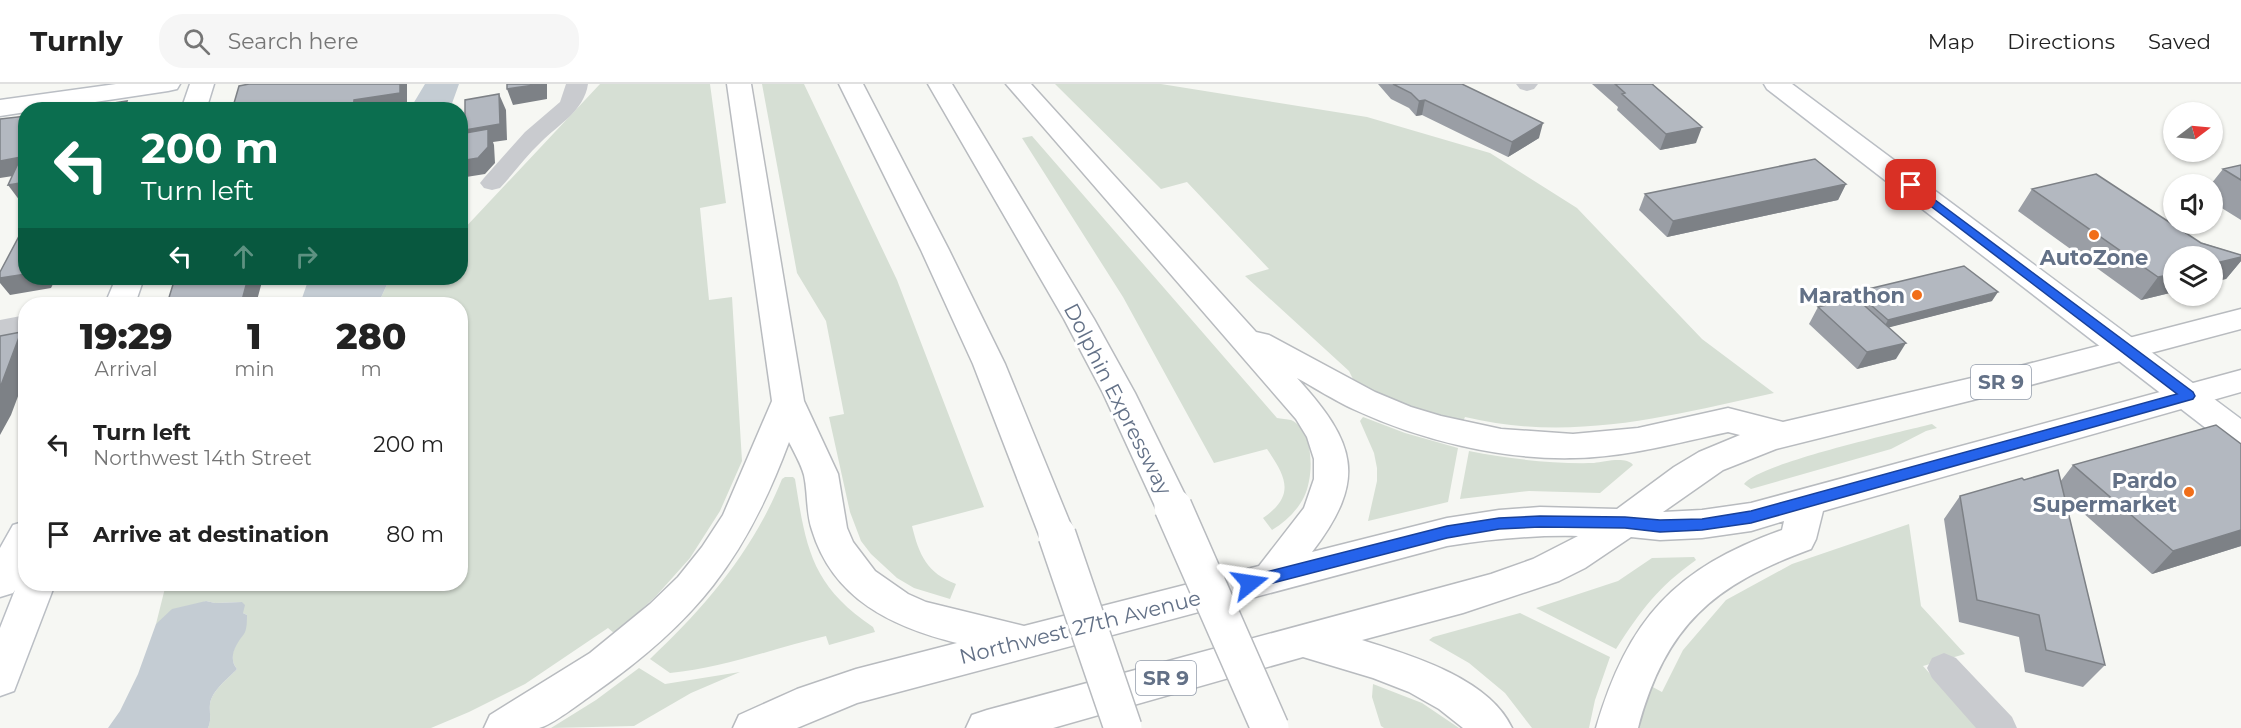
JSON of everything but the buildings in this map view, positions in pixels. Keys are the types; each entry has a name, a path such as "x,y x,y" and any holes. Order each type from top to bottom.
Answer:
{"main road":[{"path":"42,102 168,84"},
{"path":"196,102 202,84"},
{"path":"739,84 788,401 821,474 829,528 837,549 862,582 894,605 918,616 954,626 1026,641"},
{"path":"851,84 935,250 989,364 1057,535 1123,728"},
{"name":"Dolphin Expressway","path":"940,84 1079,319 1119,393 1173,507 1270,728"},
{"path":"1018,84 1324,431 1331,450 1334,471 1330,491 1321,511 1272,577"},
{"path":"1776,84 2241,436"},
{"path":"0,108 18,105"},
{"name":"SR 9","path":"987,728 1025,722 1303,640 1468,595 1545,570 1585,553 1658,495 1704,464 1734,450 1784,434 1978,388 2241,319"},
{"path":"1235,329 1363,400 1399,415 1466,435 1539,445 1582,446 1638,440 1728,420 1784,434"},
{"name":"Northwest 27th Avenue","path":"754,728 811,702 856,686 1447,532 1499,524 1540,521 1660,526 1702,524 1751,517 2241,381"},
{"path":"505,728 595,673 645,633 685,594 709,564 735,525 757,480 788,401"},
{"path":"1617,728 1627,690 1638,664 1649,644 1667,620 1716,576 1741,560 1798,539 1807,502"},
{"path":"0,680 10,580 18,558"},
{"path":"1303,640 1378,663 1427,682 1459,700 1491,728"}],"street":[{"path":"492,183 532,138 565,108 577,91 577,84"},
{"path":"0,329 18,326"},
{"path":"1944,668 1999,728"}],"shaded area":[{"path":"425,84 459,84 453,102 414,102"},
{"path":"600,84 710,84 726,203 700,208 709,300 732,297 742,461 720,511 690,558 656,596 615,634 608,628 525,684 469,712 431,728 208,728 211,699 217,689 237,669 233,655 235,646 244,632 247,615 243,613 242,602 206,601 156,624 164,591 468,591 468,297 381,297 387,285 468,285 468,225"},
{"path":"762,84 804,84 897,280 984,507 912,526 926,562 946,580 956,584 950,599 914,588 897,578 871,554 861,541 850,512 829,417 844,414 826,321 797,273"},
{"path":"1055,84 1161,84 1367,117 1490,153 1577,208 1702,339 1774,393 1698,410 1622,423 1584,427 1545,427 1505,424 1465,417 1462,424 1413,410 1357,387 1349,371 1245,276 1269,269 1187,182 1161,189"},
{"path":"1032,136 1277,418 1291,420 1305,434 1311,467 1304,497 1286,520 1272,530 1263,518 1273,510 1284,493 1283,477 1274,459 1267,449 1214,463 1123,297 1022,138"},
{"path":"307,285 387,285 381,297 302,297"},
{"path":"1363,417 1405,433 1458,448 1448,502 1368,521 1377,481 1377,468 1374,453 1360,421"},
{"path":"1932,424 1937,428 1926,431 1891,449 1751,489 1744,484 1754,476 1801,458"},
{"path":"1469,451 1546,462 1594,463 1620,460 1633,465 1600,493 1529,491 1460,499"},
{"path":"785,477 795,479 808,545 824,580 836,596 873,627 875,632 829,645 826,636 729,662 670,673 650,659 690,619 726,576 757,530"},
{"path":"1909,524 1921,606 1965,654 1923,666 1979,728 1639,728 1649,685 1662,692 1683,650 1726,600 1792,564"},
{"path":"1694,557 1696,560 1651,600 1616,649 1536,608 1618,581 1652,558"},
{"path":"206,601 242,602 245,605 243,613 247,615 245,632 233,655 237,669 217,689 211,699 208,728 108,728 120,711 138,674 156,624 172,609"},
{"path":"1520,613 1610,657 1595,700 1589,728 1532,728 1505,693 1469,663 1429,640"},
{"path":"639,668 665,684 740,672 691,693 634,726 551,728 596,700"},
{"path":"1373,684 1422,703 1459,728 1384,728 1381,726 1372,697"}],"place":[{"name":"AutoZone","path":"2094,235"},
{"name":"Marathon","path":"1917,295"},
{"name":"Pardo Supermarket","path":"2189,492"}],"route":[{"path":"1250,583 1409,541 1499,524 1540,521 1660,526 1702,524 1751,517 2188,396 1911,185"}]}
